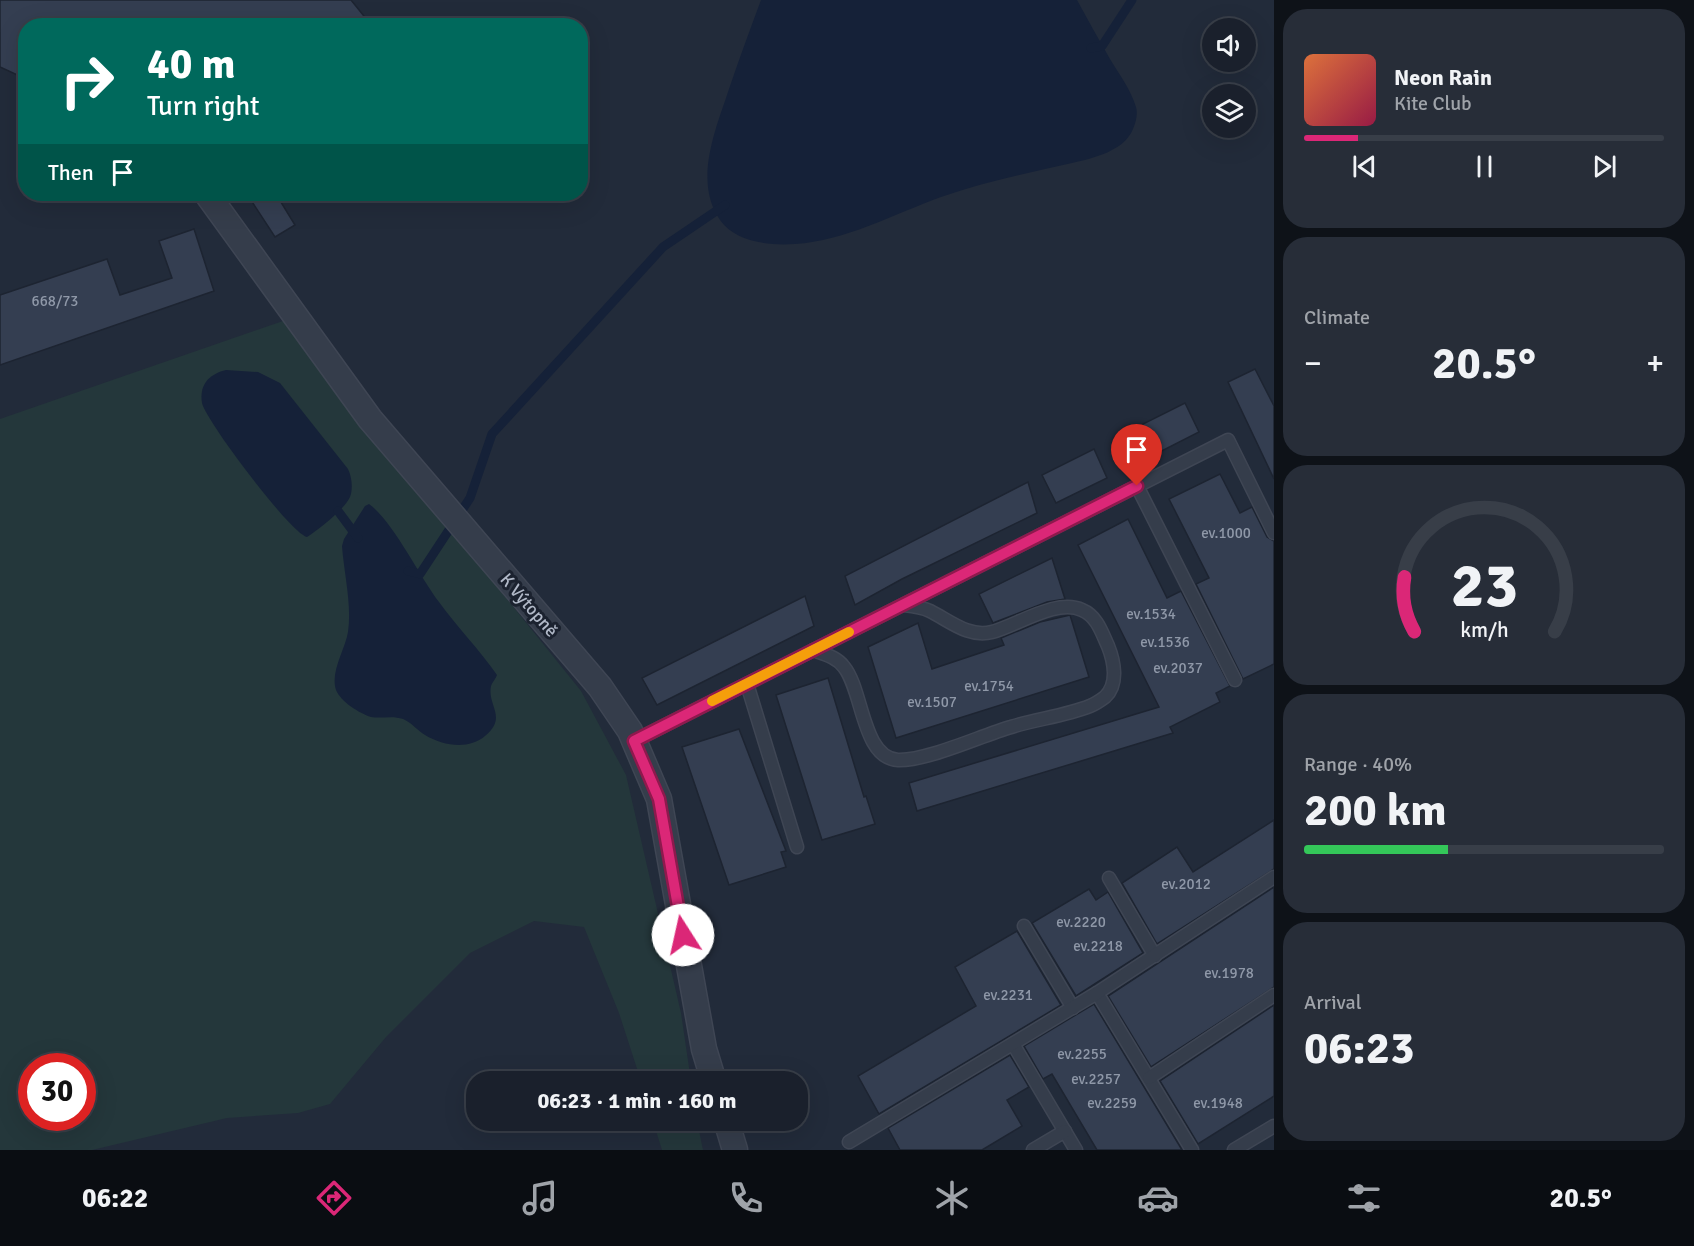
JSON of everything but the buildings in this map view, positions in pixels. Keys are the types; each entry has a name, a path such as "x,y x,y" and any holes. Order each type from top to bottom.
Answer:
{"street":[{"name":"K Výtopně","path":"212,201 370,419 600,687 630,731 659,799 704,1049 711,1071"},
{"path":"729,1131 735,1150"}],"lane":[{"path":"634,741 1228,440 1274,533"},
{"path":"1137,486 1235,680"},
{"path":"813,650 830,656 843,665 853,679 871,740 881,754 896,760 923,756 1011,726 1091,706 1107,695 1114,679 1114,659 1099,625 1083,610 1062,606 991,633 973,633 951,624 928,610 903,604"},
{"path":"747,684 797,847"},
{"path":"1109,878 1155,956"},
{"path":"849,1142 1073,1008 1274,878"},
{"path":"1024,926 1073,1008"},
{"path":"1097,993 1192,1150"},
{"path":"1149,1078 1274,995"},
{"path":"1013,1044 1076,1150"},
{"path":"1234,1150 1274,1126"},
{"path":"1034,1150 1065,1131"}],"green space":[{"path":"283,321 581,691 626,775 681,1013 690,1071 638,1071 619,1013 584,927 534,921 470,953 386,1037 330,1104 298,1113 227,1118 92,1150 0,1150 0,419"},
{"path":"656,1131 699,1131 703,1150 662,1150"}],"water":[{"path":"761,0 1077,0 1131,94 1137,110 1135,124 1129,137 1123,143 1099,156 957,192 832,238 785,244 764,243 744,238 720,220 712,205 708,189 708,172 718,121"},
{"path":"226,370 258,372 280,383 348,469 352,490 347,502 337,514 307,537 284,517 268,498 233,453 207,414 201,397 206,381"},
{"path":"369,504 387,523 431,591 497,675 491,693 495,723 492,729 479,740 464,745 440,742 425,735 403,719 371,717 361,713 346,703 336,690 335,676 349,621 342,546 365,506"}],"waterway":[{"path":"1091,48 1102,46 1132,0"},
{"path":"408,571 420,574 470,498 492,434 663,247 725,205"},
{"path":"338,511 358,538"}],"slow traffic":[{"path":"712,701 849,632"}],"route":[{"path":"683,935 659,799 634,741 1137,486"}]}
